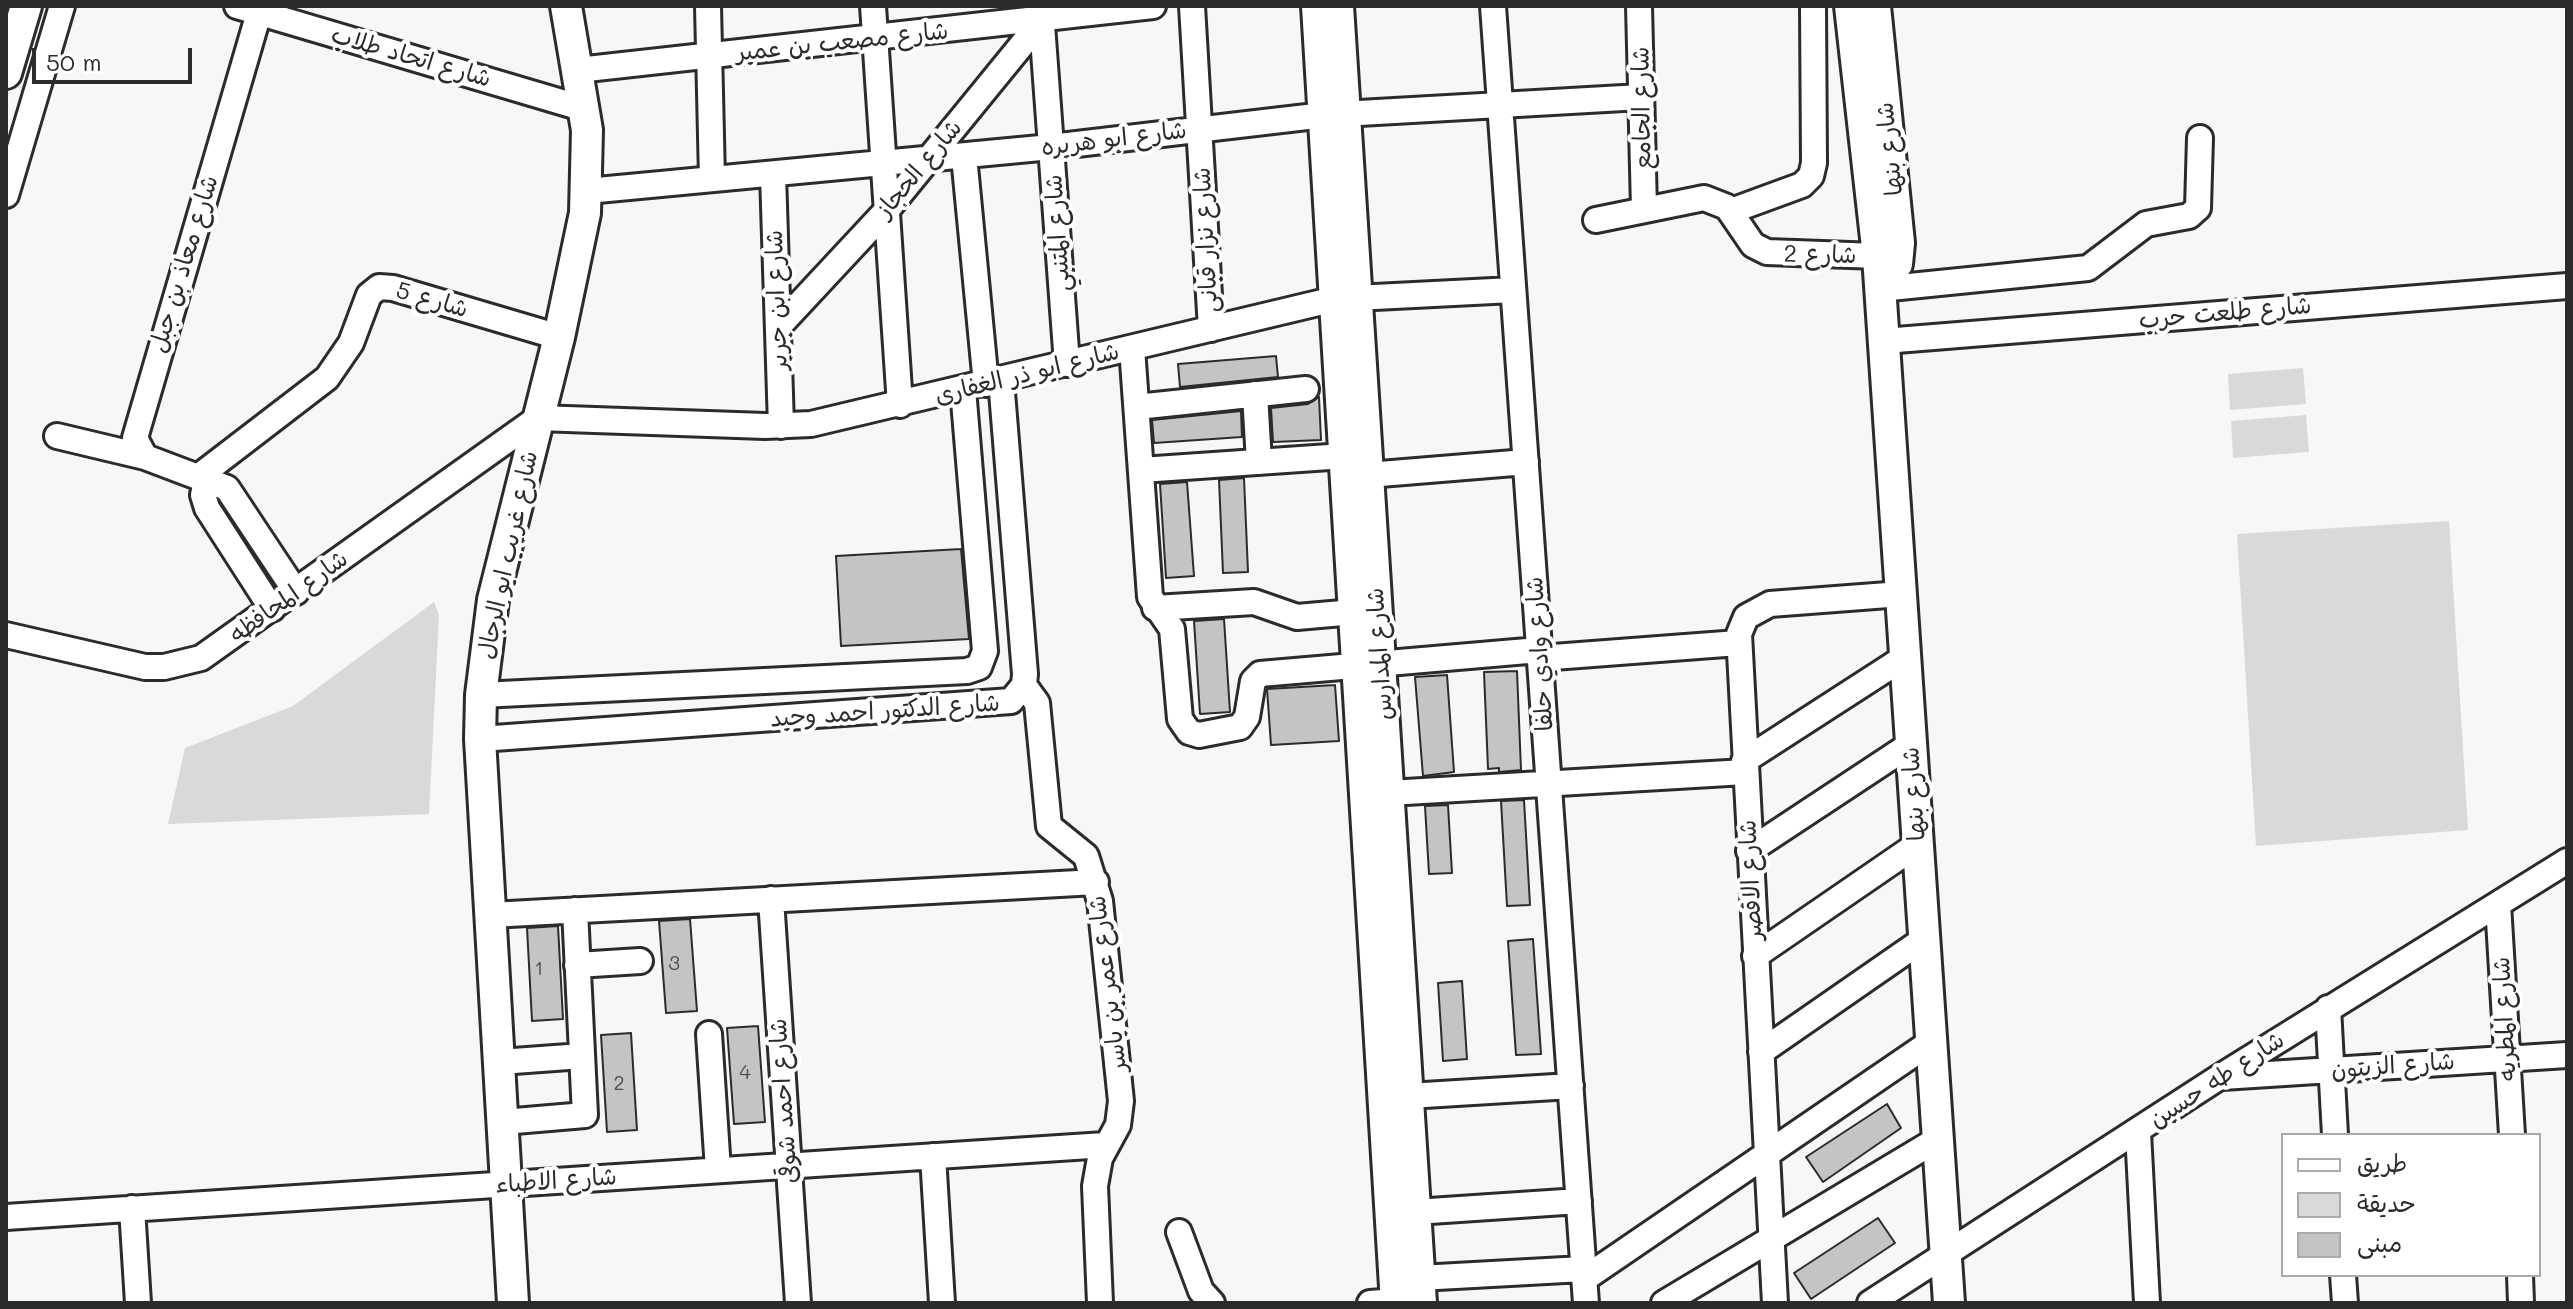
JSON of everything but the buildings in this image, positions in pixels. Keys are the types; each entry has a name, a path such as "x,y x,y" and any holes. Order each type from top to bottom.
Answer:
{"main road":[{"path":"6,73 26,6"},
{"name":"شارع غريب ابو الرجال","path":"513,1303 480,739 481,695 493,600 559,337 587,191 585,109 566,6"},
{"name":"شارع المدارس","path":"1317,6 1334,114 1346,299 1368,475 1368,662 1400,1298"},
{"name":"شارع المدارس","path":"1334,114 1338,6"},
{"name":"شارع بنها","path":"1850,6 1884,341 1949,1303"},
{"name":"شارع بنها","path":"1875,6 1899,254 1892,274 1879,277"},
{"name":"شارع المدارس","path":"1346,299 1344,456 1354,612 1368,662 1389,793 1415,1212 1400,1298"}],"street":[{"path":"6,195 62,6"},
{"path":"708,6 712,179"},
{"path":"873,6 900,405"},
{"name":"شارع مصعب بن عمير","path":"578,70 875,38 1046,11 1153,6"},
{"name":"شارع نزار قبانى","path":"1192,6 1211,329"},
{"name":"شارع وادي حلفا","path":"1493,6 1585,1284"},
{"name":"شارع الجامع","path":"1639,6 1644,209"},
{"path":"1596,220 1704,198 1731,211 1802,185 1811,176 1814,163 1813,6"},
{"name":"شارع اتحاد طلاب","path":"252,8 585,109"},
{"name":"شارع معاذ بن جبل","path":"145,457 135,438 136,424 252,8"},
{"name":"شارع المتنبي","path":"1046,11 1051,147 1067,364"},
{"name":"شارع الحجاز","path":"778,327 887,210 1046,11"},
{"name":"شارع ابو هريره","path":"587,191 964,156 1334,114 1641,97"},
{"name":"شارع 2","path":"1731,211 1753,245 1767,252 1879,277 2088,268 2146,224 2189,216 2198,208 2200,138"},
{"path":"964,156 983,384"},
{"name":"شارع ابن جرير","path":"773,174 781,426"},
{"name":"شارع طلعت حرب","path":"1884,341 2567,286"},
{"name":"شارع 5","path":"202,479 327,378 351,343 369,295 379,287 393,288 559,337"},
{"name":"شارع ابو ذر الغفارى","path":"538,418 781,426 827,422 1346,299 1513,290"},
{"path":"1132,348 1150,597 1172,629 1180,719 1184,729 1193,734 1240,727 1247,717 1253,681 1260,674 1368,662 1738,643 1741,625 1761,606 1901,594"},
{"name":"شارع الدكتور احمد وحيد","path":"480,739 1011,701 1024,685 983,384"},
{"name":"شارع الدكتور احمد وحيد","path":"481,695 967,671 979,667 985,651 983,384"},
{"path":"1137,407 1306,389"},
{"path":"1255,394 1259,462"},
{"name":"شارع المحافظه","path":"6,635 126,663 164,667 201,658 538,418"},
{"path":"57,436 145,457 222,485 230,492 296,592"},
{"path":"1141,470 1344,456"},
{"path":"1368,475 1526,462"},
{"path":"202,479 207,508 272,609"},
{"path":"1155,608 1254,602 1297,617 1354,612"},
{"name":"شارع الاقصر","path":"1738,643 1775,1303"},
{"path":"1389,793 1744,766 1905,657"},
{"name":"شارع عمر بن ياسر","path":"1024,685 1037,703 1049,826 1081,849 1096,882 1121,1101 1118,1125 1105,1145 1095,1186 1100,1303"},
{"path":"1749,851 1911,744"},
{"path":"1755,956 1918,844"},
{"name":"شارع طه حسين","path":"1870,1303 2328,1008 2567,861"},
{"path":"491,915 1096,882"},
{"name":"شارع احمد شوقى","path":"771,899 798,1303"},
{"name":"شارع المطريه","path":"2498,904 2512,1133"},
{"path":"503,1122 585,1115 575,910"},
{"path":"1761,1052 1924,939"},
{"path":"577,965 640,961"},
{"path":"2328,1008 2335,1133"},
{"path":"709,1034 718,1170"},
{"path":"1400,1298 1585,1284 1931,1042"},
{"name":"شارع الزيتون","path":"2218,1078 2567,1055"},
{"path":"500,1062 582,1056"},
{"path":"1408,1096 1571,1086"},
{"path":"2138,1132 2147,1303"},
{"path":"1664,1303 1938,1139"},
{"name":"شارع الاطباء","path":"6,1217 1105,1145"},
{"path":"933,1156 942,1303"},
{"path":"1415,1212 1579,1201"},
{"path":"132,1208 138,1303"},
{"path":"1179,1232 1201,1291 1212,1303"},
{"path":"2343,1277 2345,1303"},
{"path":"2520,1277 2521,1303"}],"green space":[{"path":"2303,368 2306,404 2230,410 2228,374"},
{"path":"2306,415 2309,452 2233,458 2231,421"},
{"path":"2449,521 2468,830 2256,846 2237,534"},
{"path":"434,602 439,615 429,814 168,824 185,748 293,706"}]}
